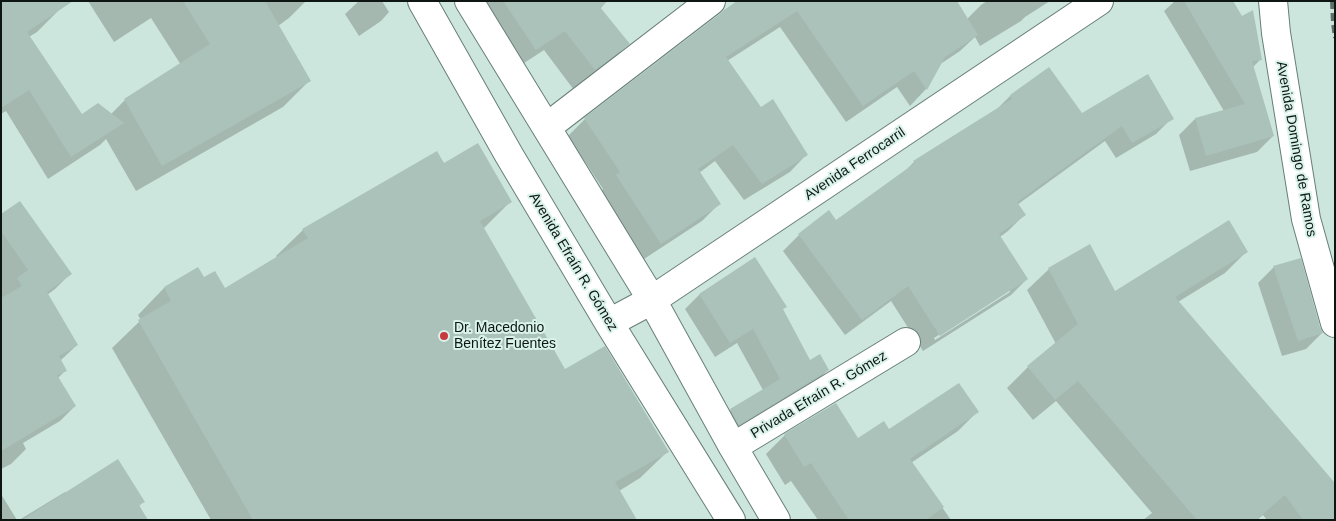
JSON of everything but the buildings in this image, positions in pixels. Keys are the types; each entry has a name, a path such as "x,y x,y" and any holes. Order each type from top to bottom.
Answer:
{"street":[{"name":"Avenida Efraín R. Gómez","path":"422,1 510,156 731,520"},
{"path":"469,1 652,300 733,447 776,520"},
{"path":"547,128 711,1"},
{"name":"Avenida Ferrocarril","path":"610,323 652,300 1099,1"},
{"name":"Avenida Domingo de Ramos","path":"1273,1 1276,33 1306,219 1335,323"},
{"name":"Privada Efraín R. Gómez","path":"733,447 906,342"}],"railway":[{"path":"1332,1 1335,38"}],"place":[{"name":"Dr. Macedonio Benítez Fuentes","path":"444,336"}]}
